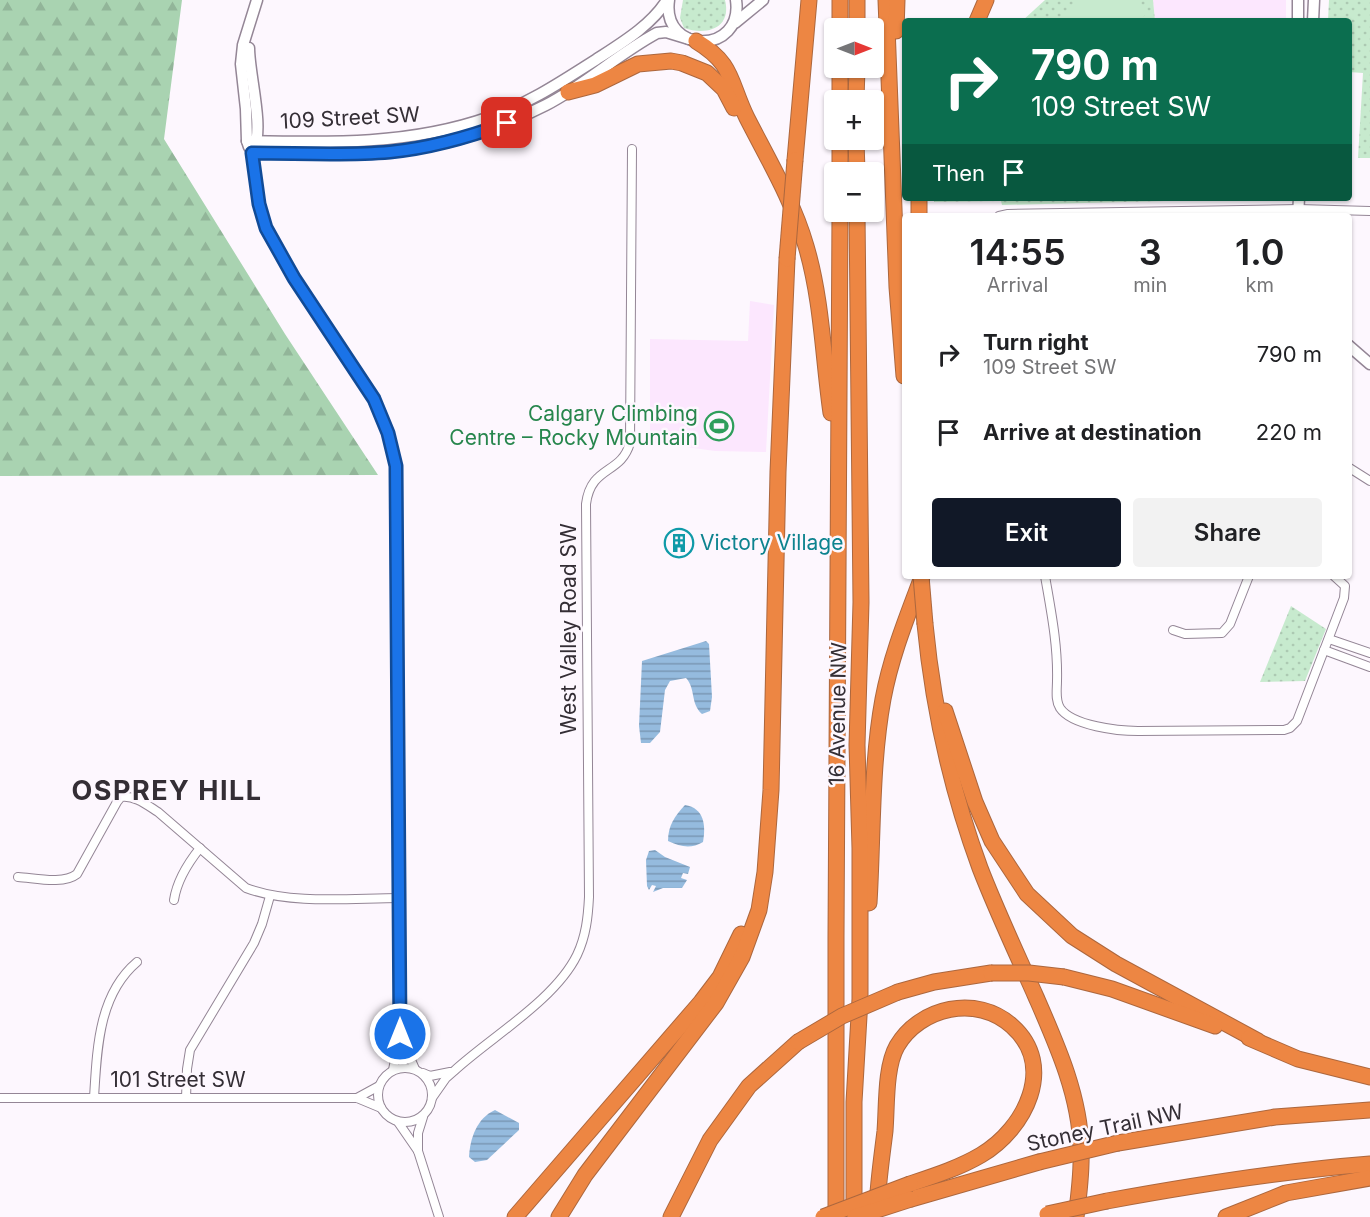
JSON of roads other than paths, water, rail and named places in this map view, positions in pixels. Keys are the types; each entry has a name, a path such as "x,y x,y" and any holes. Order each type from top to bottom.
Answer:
{"highway":[{"path":"978,18 986,0"},
{"path":"891,1 897,286 902,350"},
{"path":"559,1217 585,1175 716,1003 742,957 759,910 765,872 771,790 778,472 788,259 804,7"},
{"path":"692,40 709,50 728,69 740,103 781,185 806,246 819,306 838,466"},
{"path":"568,92 595,85 638,64 659,61 682,63 707,74 724,89 740,118 761,144"},
{"name":"16 Avenue NW","path":"836,1217 840,222"},
{"name":"16 Avenue NW","path":"855,1217 854,1102 860,999 857,745 861,602 858,222"},
{"path":"860,956 868,928 877,739 883,699 892,659 921,579"},
{"path":"922,579 933,694 943,747 961,810 985,879 1058,1047 1074,1103 1081,1148 1076,1217"},
{"path":"925,624 941,698 975,802 992,841 1028,894 1072,936 1116,964 1258,1041 1298,1059 1370,1077"},
{"path":"515,1217 720,977 743,930 765,872"},
{"path":"671,1217 710,1140 749,1086 798,1042 842,1016 898,992 934,982 991,973 1029,973 1064,977 1112,989 1258,1041"},
{"path":"823,1217 910,1192 982,1155 1013,1129 1030,1097 1033,1080 1031,1057 1024,1042 1012,1026 994,1014 973,1009 952,1008 929,1015 909,1030 896,1047 888,1089 877,1217"},
{"name":"Stoney Trail NW","path":"855,1217 910,1192 1118,1143 1275,1117 1370,1110"},
{"path":"1042,1215 1197,1185 1370,1164"},
{"path":"1226,1217 1286,1193 1370,1178"}],"street":[{"path":"257,0 251,24 249,61 258,124 252,141 252,153 259,204 269,234 294,278 374,399 393,450 397,479 400,1034 393,1070"},
{"path":"668,0 671,21 678,32 692,40 708,42 719,38 762,0"},
{"name":"109 Street SW","path":"252,141 395,140 436,133 491,117 554,87 619,44 648,21 668,0"},
{"path":"732,25 737,13 736,0"},
{"path":"1298,0 1298,18"},
{"path":"1313,18 1314,0"},
{"name":"109 Street SW","path":"252,153 359,153 423,147 463,138 507,123 568,92 657,33 666,32 692,40"},
{"name":"West Valley Road SW","path":"432,1098 446,1078 558,982 578,954 586,928 589,897 586,504 592,483 600,474 622,460 630,443 632,149"},
{"path":"1196,213 1299,208 1370,211"},
{"path":"1352,350 1370,364"},
{"path":"1352,470 1370,481"},
{"path":"1045,579 1057,650 1058,703 1063,712 1097,727 1119,731 1287,730 1297,721 1346,595 1343,584 1337,579"},
{"path":"1173,630 1185,634 1222,633 1230,624 1248,579"},
{"path":"1329,639 1370,653"},
{"path":"1324,651 1370,667"},
{"path":"18,877 57,879 73,877 77,874 117,802 125,796 144,803 158,812 246,888 270,896 292,898 400,898"},
{"path":"174,900 189,862 200,848"},
{"path":"186,1098 190,1050 254,943 270,896"},
{"path":"94,1098 99,1037 106,1008 120,978 137,962"},
{"path":"400,1034 417,1070 430,1083 432,1098 430,1107 420,1122 418,1151"},
{"path":"424,1115 409,1122 398,1122 388,1117 381,1108 378,1097 379,1086 384,1077 393,1070 404,1067 430,1076 454,1071"},
{"name":"101 Street SW","path":"357,1098 379,1086"},
{"name":"101 Street SW","path":"0,1098 357,1098 381,1108"},
{"path":"398,1122 418,1151 439,1217"}],"water":[{"path":"706,641 709,644 712,697 710,711 702,714 698,710 686,678 670,681 665,690 660,732 650,743 641,743 639,726 642,661"},
{"path":"685,805 700,814 704,824 703,842 694,846 682,846 668,841 673,821"},
{"path":"655,850 665,857 690,867 688,874 683,873 681,878 687,880 682,888 663,888 653,892 656,886 652,885 649,890 646,860 649,851"},
{"path":"495,1110 519,1123 519,1130 487,1160 475,1162 469,1157 473,1136 483,1118"}],"place":[{"name":"Calgary Climbing Centre – Rocky Mountain","path":"719,426"},
{"name":"Victory Village","path":"679,543"}],"district":[{"name":"OSPREY HILL","path":"167,791"}]}
